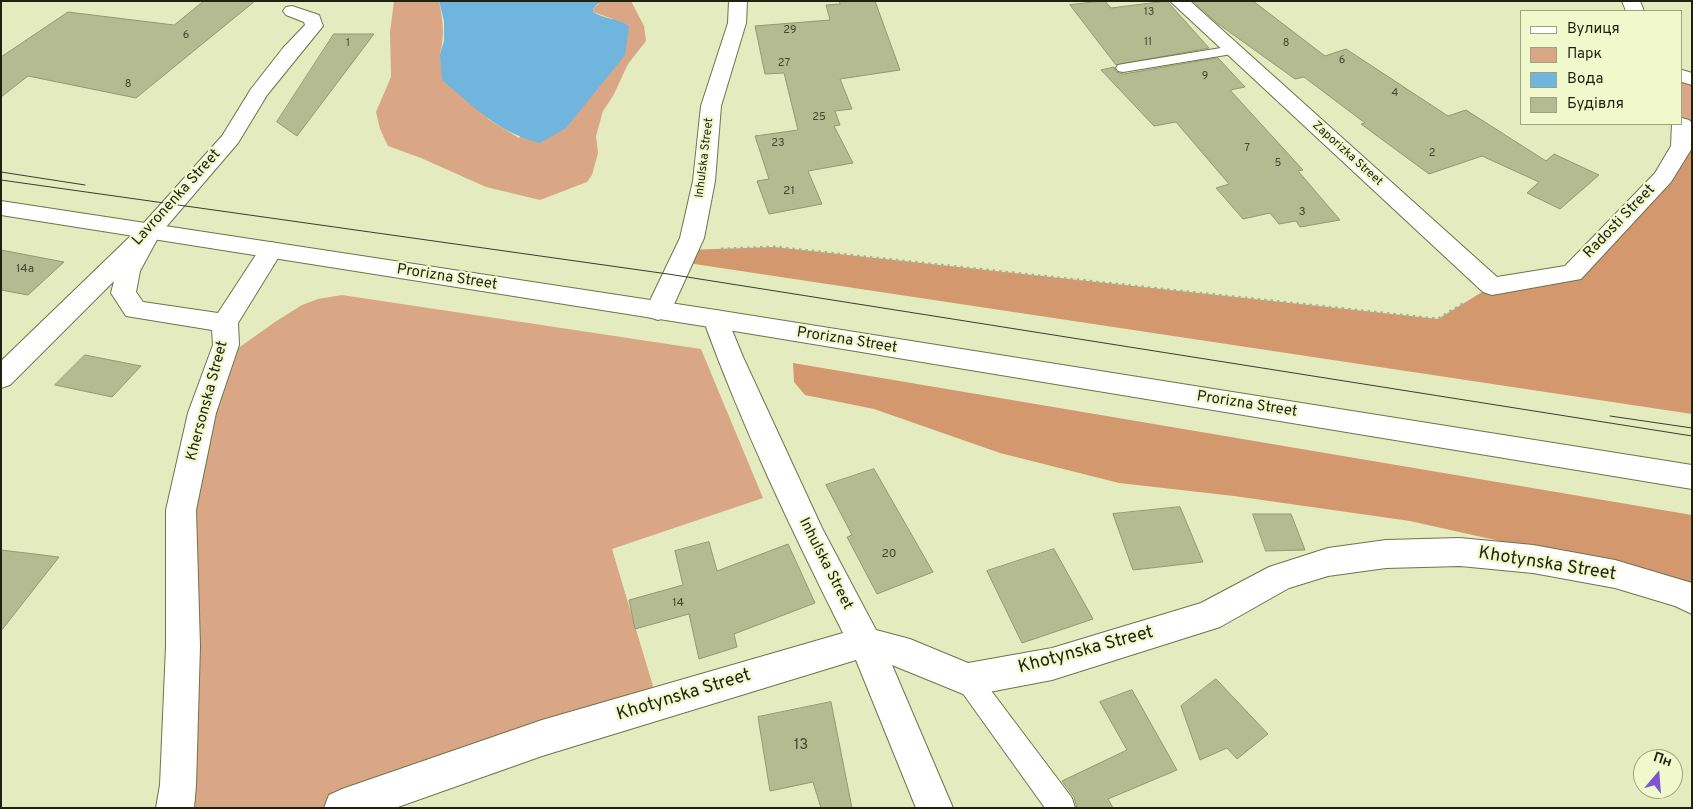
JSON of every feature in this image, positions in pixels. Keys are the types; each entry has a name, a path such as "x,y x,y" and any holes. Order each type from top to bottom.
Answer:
{"street":[{"name":"Inhulska Street","path":"658,310 692,238 704,181 711,106 737,23 738,1"},
{"name":"Zaporizka Street","path":"1179,1 1492,286"},
{"name":"Lavronenka Street","path":"1,378 150,230 231,139 258,93 290,52 314,26 313,18 292,11"},
{"name":"Radosti Street","path":"1492,286 1572,273 1663,177 1682,146 1682,125"},
{"name":"Prorizna Street","path":"1,208 716,319 1692,477"},
{"name":"Khersonska Street","path":"150,230 128,270 122,294 135,310 224,323 226,345 202,413 181,510 183,646 178,785 175,808"},
{"path":"224,323 271,250"},
{"name":"Inhulska Street","path":"716,319 730,357 810,535 865,642 935,808"},
{"name":"Khotynska Street","path":"968,680 1052,664 1208,616 1280,577 1328,562 1386,554 1460,552 1533,559 1615,574 1683,594 1692,599"},
{"path":"865,642 910,655 968,680"},
{"name":"Khotynska Street","path":"342,808 542,738 865,642"}],"lane":[{"path":"1123,68 1233,50"},
{"path":"968,680 1062,808"}],"path":[{"path":"687,250 774,247 1438,319 1492,286"}],"green space":[{"path":"394,1 439,1 443,28 440,54 488,119 519,138 613,19 593,12 594,7 599,4 599,1 631,1 644,26 646,41 628,64 613,96 603,111 596,136 598,153 592,175 587,182 540,200 486,187 421,158 388,146 380,129 376,112 391,77 390,32"},
{"path":"1683,76 1692,79 1692,147 1682,125"},
{"path":"342,295 701,349 763,498 612,549 658,703 342,808 175,808 181,510 220,361 302,305 318,299"}],"shaded area":[{"path":"1692,147 1692,414 681,262 687,250 774,247 1438,319 1492,286 1572,273"},
{"path":"793,363 1692,515 1692,584 1410,521 1234,496 1119,483 1000,453 874,409 805,395 794,382"}],"water":[{"path":"439,1 599,1 594,7 593,12 629,26 625,55 566,128 540,143 525,139 499,126 442,80 440,54 444,41 444,21"}],"building":[{"path":"204,1 255,1 136,98 28,76 1,97 1,57 68,12 174,25"},
{"path":"839,1 875,1 900,70 840,79 852,109 835,111 840,125 834,126 853,163 808,171 822,204 769,214 757,181 769,179 755,136 798,130 784,73 765,74 755,26 830,20 826,5 840,4"},
{"path":"1105,1 1111,8 1167,1 1209,48 1116,65 1070,5"},
{"path":"1193,1 1253,1 1325,56 1346,49 1448,116 1466,110 1546,161 1554,154 1599,175 1560,209 1527,193 1539,182 1482,156 1429,174 1361,124 1365,123 1304,77 1295,79 1217,23"},
{"path":"334,34 374,34 297,136 277,122"},
{"path":"1218,58 1245,87 1230,90 1303,170 1298,171 1340,220 1300,227 1296,221 1279,224 1270,213 1243,219 1216,188 1229,184 1176,122 1154,126 1101,70 1114,67 1116,72 1123,74"},
{"path":"1,250 64,262 28,295 1,290"},
{"path":"85,355 141,366 112,397 55,385"},
{"path":"874,469 933,572 877,594 847,537 852,535 826,485"},
{"path":"1180,507 1203,562 1133,570 1113,514"},
{"path":"1253,514 1291,514 1305,550 1266,551"},
{"path":"709,542 717,571 788,544 815,603 734,634 737,647 699,659 689,614 635,629 629,600 683,585 675,551"},
{"path":"1054,549 1093,619 1022,643 987,571"},
{"path":"1,550 59,557 1,631"},
{"path":"1216,679 1268,734 1237,759 1227,748 1200,760 1181,706"},
{"path":"1132,690 1177,770 1108,799 1113,808 1077,808 1074,797 1062,781 1127,750 1100,702"},
{"path":"831,702 852,808 821,808 813,782 770,791 758,717"}],"tram line":[{"path":"1,172 85,185"},
{"path":"1,180 668,274 1692,436"},
{"path":"1610,416 1692,428"}]}
